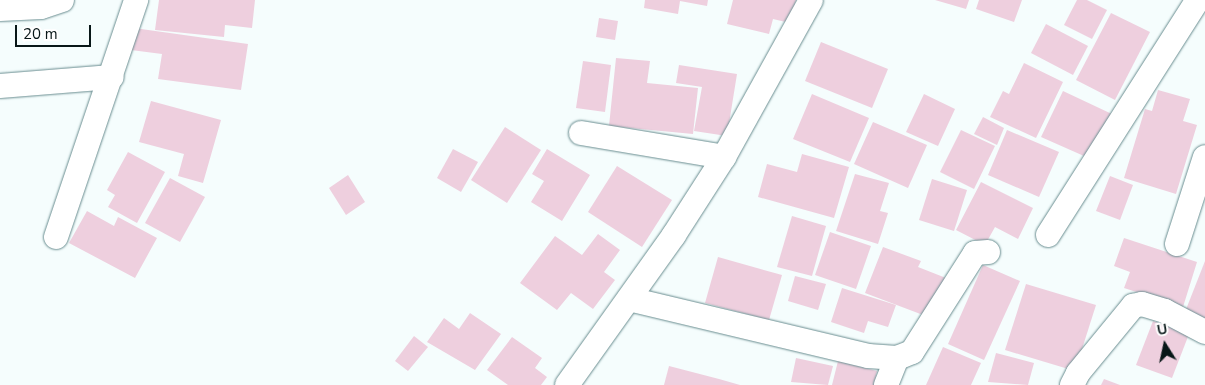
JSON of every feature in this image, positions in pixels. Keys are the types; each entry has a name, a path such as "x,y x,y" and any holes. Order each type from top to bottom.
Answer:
{"street":[{"path":"0,9 27,9 62,0"},
{"path":"56,237 112,78 136,0"},
{"path":"567,385 629,300 724,157 811,0"},
{"path":"1048,235 1194,3"},
{"path":"0,86 112,78"},
{"path":"581,133 724,157"},
{"path":"1177,244 1205,157"},
{"path":"629,300 868,356 897,358 912,352 975,254 988,252"},
{"path":"1072,385 1078,373 1134,306 1142,304 1165,311 1205,332"},
{"path":"886,385 897,358"}],"building":[{"path":"159,0 255,0 252,28 225,25 224,37 155,30"},
{"path":"645,0 708,0 707,6 680,1 678,14 644,8"},
{"path":"733,0 796,0 790,23 773,19 769,34 727,24"},
{"path":"935,0 969,0 966,9"},
{"path":"979,0 1022,0 1014,22 976,9"},
{"path":"1077,0 1087,0 1107,10 1092,39 1064,25"},
{"path":"1111,13 1150,32 1115,100 1076,80"},
{"path":"599,18 618,21 615,40 596,37"},
{"path":"1046,24 1088,46 1073,75 1031,53"},
{"path":"134,28 248,44 241,90 158,79 162,54 131,50"},
{"path":"821,42 888,69 872,108 805,81"},
{"path":"616,58 650,61 647,83 698,88 693,134 609,126"},
{"path":"583,61 611,65 605,112 576,108"},
{"path":"1024,63 1063,82 1036,138 990,117 1003,91 1009,94"},
{"path":"679,65 737,74 727,136 694,131 702,87 676,83"},
{"path":"1158,90 1190,99 1183,121 1197,125 1176,194 1124,178 1145,109 1152,111"},
{"path":"1063,91 1114,115 1093,160 1041,137"},
{"path":"812,94 869,118 850,162 793,139"},
{"path":"924,94 955,109 938,146 906,132"},
{"path":"151,101 221,120 203,183 178,176 184,154 139,142"},
{"path":"983,117 1004,128 997,145 974,134"},
{"path":"873,122 927,145 908,188 854,164"},
{"path":"505,127 541,150 507,203 471,180"},
{"path":"961,130 995,146 974,189 940,172"},
{"path":"1007,130 1059,152 1039,197 988,175"},
{"path":"453,149 478,162 461,192 437,178"},
{"path":"547,149 590,175 562,221 531,202 544,181 532,174"},
{"path":"128,152 165,172 137,223 108,207 115,195 107,190"},
{"path":"802,154 849,167 834,218 758,197 767,164 797,172"},
{"path":"617,166 672,200 642,247 588,212"},
{"path":"855,174 889,183 880,211 888,213 878,244 836,231"},
{"path":"348,175 365,202 346,215 329,188"},
{"path":"1110,176 1133,185 1120,220 1096,211"},
{"path":"170,178 205,197 180,242 145,223"},
{"path":"932,179 967,190 954,231 919,220"},
{"path":"981,182 1033,208 1018,239 995,227 985,245 956,230"},
{"path":"87,211 114,226 118,217 157,238 135,278 69,243"},
{"path":"792,216 826,226 812,276 777,267"},
{"path":"830,232 871,246 856,289 815,275"},
{"path":"598,234 620,250 604,272 615,280 593,309 571,293 557,310 520,283 555,236 582,255"},
{"path":"1124,238 1197,262 1183,307 1124,288 1130,272 1114,266"},
{"path":"883,247 921,261 918,267 946,278 931,318 865,293"},
{"path":"718,257 782,275 769,320 705,303"},
{"path":"1205,261 1205,320 1185,312"},
{"path":"983,265 1020,281 984,360 948,344"},
{"path":"795,276 826,284 818,310 788,301"},
{"path":"1026,284 1096,305 1075,371 1005,350"},
{"path":"842,288 896,305 888,327 868,321 864,333 831,322"},
{"path":"470,313 501,334 475,370 427,342 444,318 459,329"},
{"path":"1153,321 1189,334 1172,378 1136,365"},
{"path":"414,336 428,347 408,371 395,361"},
{"path":"512,337 542,358 535,368 547,377 541,385 508,385 487,370"},
{"path":"943,347 981,363 971,385 926,385"},
{"path":"996,353 1034,363 1028,385 988,382"},
{"path":"796,358 833,366 828,385 791,382"},
{"path":"838,361 877,371 874,385 832,385"},
{"path":"669,366 719,379 740,385 664,385"},
{"path":"1104,379 1120,385 1101,385"}]}
